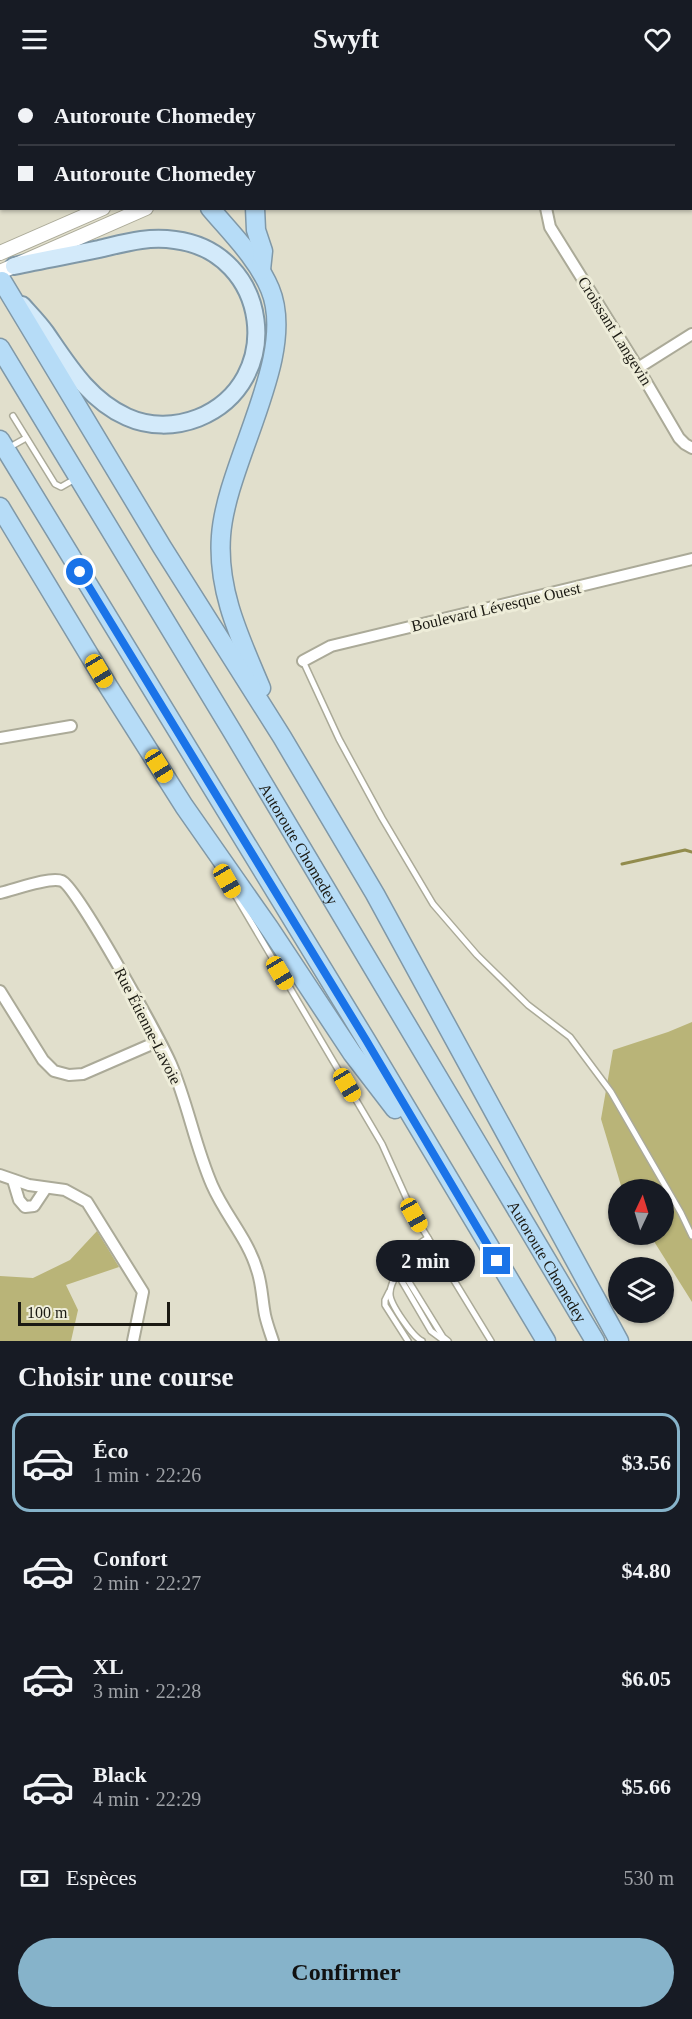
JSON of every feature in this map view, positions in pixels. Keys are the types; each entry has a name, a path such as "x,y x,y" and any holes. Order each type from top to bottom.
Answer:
{"highway":[{"path":"212,210 261,270 270,288 275,307 276,342 269,372 226,502 221,538 221,567 225,594 234,624 282,737"},
{"path":"255,210 256,230 263,251 261,270"},
{"path":"11,270 162,547 282,737 375,894 619,1341"},
{"name":"Autoroute Chomedey","path":"0,348 595,1341"},
{"path":"3,445 360,1030 546,1341"},
{"path":"2,512 184,806 270,929 352,1053 445,1175"}],"main road":[{"path":"145,238 178,240 208,250 228,264 239,277 252,304 256,320 256,345 247,374 229,398 195,419 163,425 129,418 104,403 88,389 70,367 44,330 11,270 145,238"}],"street":[{"path":"0,253 98,210"},
{"path":"11,270 142,210"},
{"name":"Croissant Langevin","path":"546,210 550,227 679,438 692,448"},
{"path":"638,368 692,334"},
{"name":"Boulevard Lévesque Ouest","path":"303,661 331,646 692,559"},
{"path":"0,738 71,726"},
{"name":"Rue Étienne-Lavoie","path":"0,893 52,880 64,881 105,943 170,1062 211,1183 222,1207 245,1242 257,1270 265,1314 273,1341"},
{"path":"0,991 43,1060 54,1071 76,1076 159,1041"},
{"path":"0,1175 46,1188 65,1190 87,1202 141,1287 143,1298 133,1341"},
{"path":"13,1180 19,1200 25,1207 34,1206 46,1188"}],"lane":[{"path":"13,416 55,484 63,486 79,477"},
{"path":"3,445 27,438"},
{"path":"303,661 339,739 382,818 434,904 477,955 528,1005 570,1037 611,1092 692,1236"},
{"path":"184,806 259,938 382,1144 414,1215 491,1341"},
{"path":"408,1341 385,1305 385,1300 412,1249 428,1238"},
{"path":"404,1261 402,1272 447,1341"},
{"path":"393,1283 391,1299 413,1335 422,1341"}],"shaded area":[{"path":"692,1022 692,1302 674,1273 674,1257 664,1257 656,1245 674,1245 674,1179 619,1179 601,1119 613,1050"},
{"path":"97,1231 119,1267 66,1285 78,1310 71,1341 0,1341 0,1276 33,1278 70,1260"}],"waterway":[{"path":"622,864 685,850 692,852"}],"route":[{"path":"80,572 366,1040 497,1261"}]}
